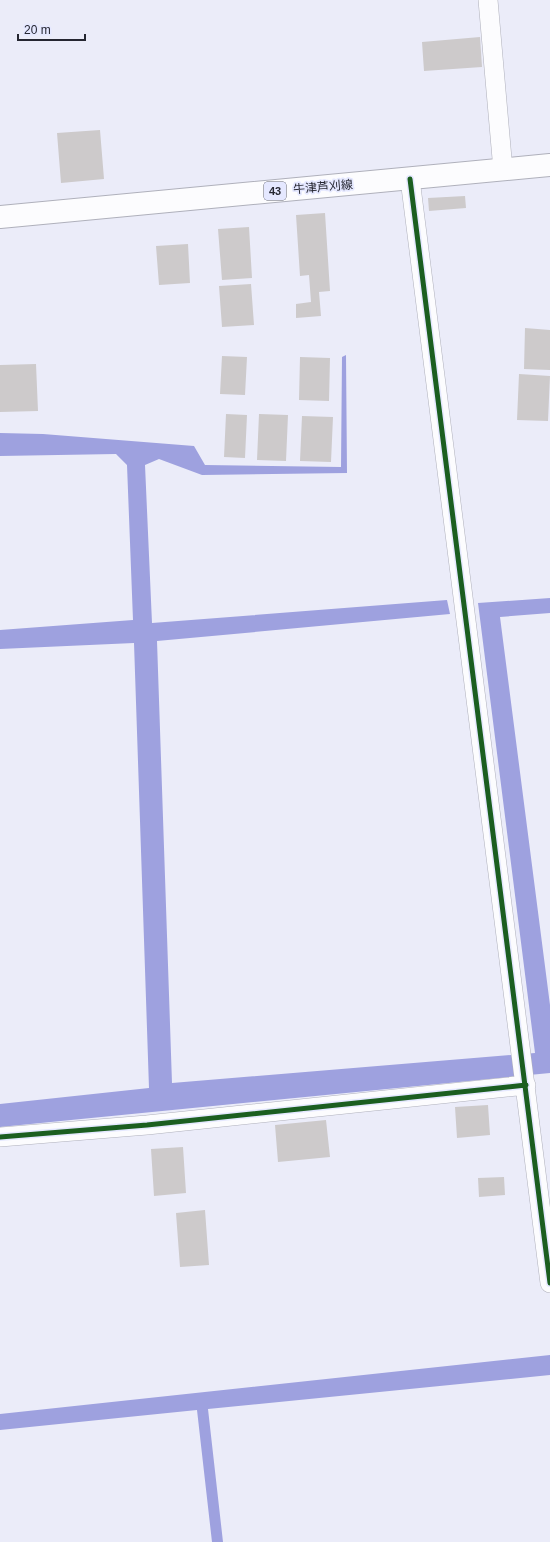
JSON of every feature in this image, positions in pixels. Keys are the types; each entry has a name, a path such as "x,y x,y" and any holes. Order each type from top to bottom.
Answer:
{"main road":[{"name":"牛津芦刈線","path":"0,217 550,165"}],"street":[{"path":"488,0 503,170"},
{"path":"410,178 521,1050 549,1256 550,1283"},
{"path":"0,1137 147,1125 526,1085"}],"water":[{"path":"346,355 347,473 202,475 159,459 145,465 152,623 447,600 450,614 157,641 172,1083 535,1053 478,603 550,598 550,613 500,617 550,1005 550,1073 0,1127 0,1104 149,1088 134,643 0,649 0,630 133,620 127,465 116,454 0,456 0,433 43,434 194,446 205,465 341,467 342,357"},
{"path":"550,1355 550,1375 208,1409 223,1542 212,1542 197,1410 0,1430 0,1414"}],"building":[{"path":"480,37 482,67 424,71 422,42"},
{"path":"100,130 104,179 61,183 57,133"},
{"path":"465,196 466,208 429,211 428,198"},
{"path":"325,213 330,291 319,292 321,316 296,318 296,304 311,302 309,275 300,276 296,215"},
{"path":"249,227 252,278 222,280 218,229"},
{"path":"188,244 190,283 159,285 156,246"},
{"path":"251,284 254,325 222,327 219,286"},
{"path":"525,328 550,330 550,370 524,369"},
{"path":"222,356 247,357 245,395 220,394"},
{"path":"300,357 330,358 329,401 299,400"},
{"path":"36,364 38,411 0,412 0,365"},
{"path":"519,374 550,376 548,421 517,420"},
{"path":"226,414 247,415 245,458 224,457"},
{"path":"259,414 288,415 286,461 257,460"},
{"path":"302,416 333,417 331,462 300,461"},
{"path":"488,1105 490,1135 457,1138 455,1107"},
{"path":"326,1120 330,1157 278,1162 275,1125"},
{"path":"183,1147 186,1193 154,1196 151,1149"},
{"path":"504,1177 505,1195 479,1197 478,1178"},
{"path":"205,1210 209,1265 180,1267 176,1213"}],"cycle path":[{"path":"410,179 550,1283"},
{"path":"0,1137 147,1125 526,1085"}]}
